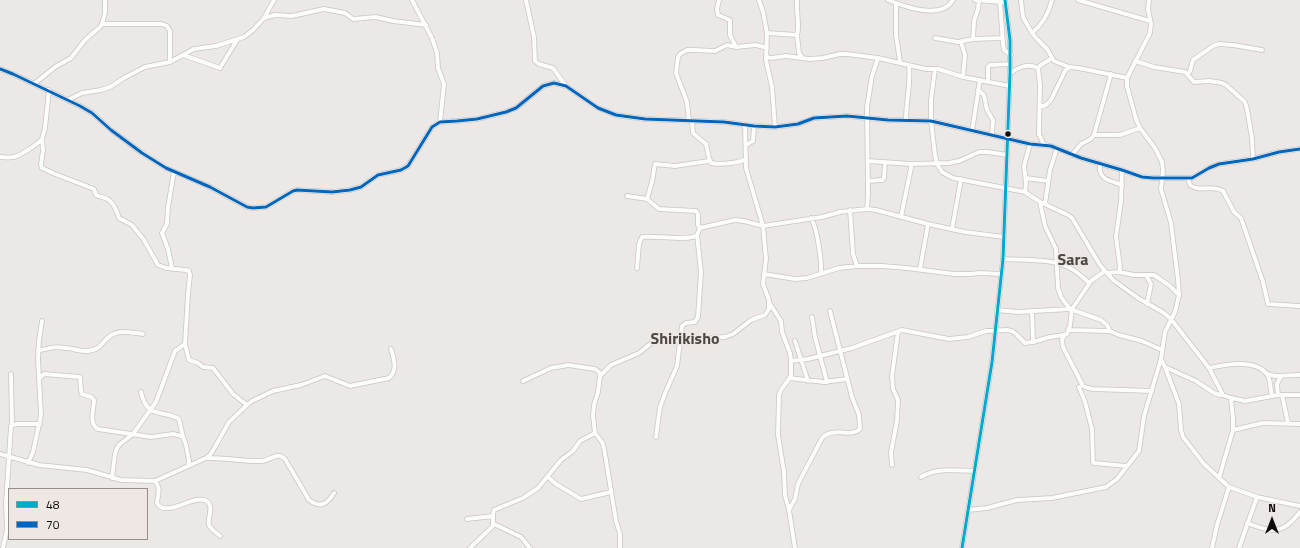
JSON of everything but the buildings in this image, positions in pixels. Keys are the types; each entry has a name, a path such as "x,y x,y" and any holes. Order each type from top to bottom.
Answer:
{"street":[{"path":"34,84 55,67 71,58 85,40 102,24 105,13 105,0"},
{"path":"68,100 82,93 110,87 145,67 170,62 194,49 216,46 237,40 249,34 264,18 274,0"},
{"path":"412,0 426,25 435,46 438,68 444,84 440,122"},
{"path":"526,0 533,30 536,61 539,64 553,68 566,86 595,106 616,115 775,127 798,124 818,117 847,116 888,120 931,121 1030,144 1057,148 1072,155 1142,177 1162,178 1188,178 1215,166 1300,149"},
{"path":"719,0 717,13 718,15 730,20 730,34 736,47"},
{"path":"759,0 767,34 766,57 772,87 775,127"},
{"path":"798,0 796,7 799,31 797,35 799,53 802,57"},
{"path":"890,0 896,4 932,11 948,6 953,0"},
{"path":"962,548 992,362 1003,259 1011,55 1010,34 1005,1 975,0"},
{"path":"973,39 974,22 978,10 979,0"},
{"path":"1021,0 1023,17 1032,33 1047,49 1054,61 1069,67 1127,78"},
{"path":"1032,33 1042,22 1050,8 1052,0"},
{"path":"1078,0 1150,21"},
{"path":"968,510 987,508 1017,500 1048,498 1099,490 1112,484 1138,451 1144,416 1161,359 1167,328 1176,308 1179,295 1172,223 1160,189 1162,162 1140,128 1127,86 1127,78 1150,33 1148,9 1149,0"},
{"path":"1000,2 1004,50 1011,55"},
{"path":"896,4 896,36 900,62"},
{"path":"264,18 274,15 292,16 307,12 328,10 345,13 353,19 376,17 392,21 426,25"},
{"path":"102,24 162,24 167,26 170,31 170,62"},
{"path":"767,34 797,35"},
{"path":"935,38 961,42 973,39 1002,38"},
{"path":"183,55 220,68 237,40"},
{"path":"961,42 965,55 963,76"},
{"path":"746,159 743,161 714,164 710,160 706,144 693,133 687,102 677,76 676,68 678,57 687,50 715,51 727,45 736,47 753,45 767,48"},
{"path":"1188,74 1193,60 1216,45 1234,45 1262,50"},
{"path":"766,57 771,58 786,56 809,59 844,54 878,58 1010,86"},
{"path":"867,209 867,102 878,58"},
{"path":"1038,68 1052,58"},
{"path":"1135,61 1154,67 1182,71 1188,74 1190,79 1194,82 1213,81 1226,85 1245,102 1252,138 1253,159"},
{"path":"988,81 988,67 990,65 1010,64"},
{"path":"906,120 907,91 910,76 909,65"},
{"path":"1010,74 1023,66 1028,65 1038,68"},
{"path":"1040,107 1052,100 1054,91 1065,71 1069,67"},
{"path":"1038,68 1040,85 1039,132 1044,145"},
{"path":"0,69 49,90 87,109 142,154 166,168 210,187 247,207 259,208 272,204 292,191 332,192 361,187 378,175 401,170 408,166 432,127 440,122 457,122 477,119 506,112 516,108 546,85 554,83 566,86"},
{"path":"935,69 931,100 933,145 938,164 944,174 961,179 1026,192 1043,203 1064,212 1072,218 1100,265 1106,272 1119,285 1172,319 1209,368 1223,395"},
{"path":"1094,135 1111,74"},
{"path":"972,130 980,80"},
{"path":"49,90 45,128 42,139 42,168 94,189 96,195 109,200 117,210 119,218 132,224 144,240 157,263 161,266 186,270 189,272 185,344 189,360 198,363 203,367 213,368 233,394 246,405"},
{"path":"978,90 984,95 987,110 993,120 992,134"},
{"path":"746,125 746,172 763,226 766,259 764,289 770,304 781,321 782,332 789,349 791,361 792,373 779,395 778,420 781,459 795,548"},
{"path":"746,145 753,141 754,126"},
{"path":"1072,155 1082,144 1094,135 1120,134 1140,128"},
{"path":"0,157 18,155 42,139"},
{"path":"1026,192 1024,166 1030,144"},
{"path":"1057,148 1052,158 1047,196 1043,203 1045,226 1056,249 1058,288 1061,297 1071,309"},
{"path":"868,160 911,164 938,164 954,162 979,152 1007,155"},
{"path":"647,199 655,164 675,166 710,160"},
{"path":"868,181 882,180 885,162"},
{"path":"901,217 912,168 911,164"},
{"path":"1100,164 1100,172 1103,176 1108,180 1122,185"},
{"path":"1119,272 1120,267 1116,237 1121,201 1122,170"},
{"path":"172,268 168,249 162,233 166,224 174,172"},
{"path":"1026,178 1048,181"},
{"path":"1188,178 1190,185 1195,188 1202,190 1218,188 1225,192 1232,209 1242,220 1263,282 1268,304 1300,306"},
{"path":"952,229 961,179"},
{"path":"627,196 647,199 660,209 696,211 698,214 698,225 700,228 697,235 701,272 698,317 695,322 686,323 682,326 677,366 660,407 656,437"},
{"path":"700,228 735,220 763,226 812,220 850,210 867,209 965,232 1004,237"},
{"path":"850,210 853,254 857,266"},
{"path":"812,220 822,267 822,274"},
{"path":"920,270 928,224"},
{"path":"638,268 639,244 642,236 688,238 695,237 697,235"},
{"path":"1003,259 1057,263 1065,265 1079,273 1089,283"},
{"path":"764,274 795,279 807,278 839,268 857,266 894,267 954,274 1001,274"},
{"path":"1152,391 1088,388 1083,386 1063,347 1062,340 1068,330 1071,309 1089,283 1094,278 1106,272 1156,276 1170,286 1179,295"},
{"path":"1146,275 1151,284 1147,304"},
{"path":"600,376 611,365 639,353 654,341 721,338 729,336 751,320 767,313 770,304"},
{"path":"997,310 1032,311 1071,309 1101,320 1107,325 1110,331"},
{"path":"1032,311 1033,342"},
{"path":"789,510 795,499 798,484 822,438 828,433 832,432 856,432 860,429 859,415 852,397 830,312"},
{"path":"1166,314 1167,328"},
{"path":"812,317 815,337 827,382"},
{"path":"28,463 33,452 40,424 42,406 38,351 42,321"},
{"path":"791,361 820,356 867,344 904,330 949,339 968,337 981,332 995,330 1012,331 1025,343 1064,335"},
{"path":"1068,330 1110,331 1162,350"},
{"path":"38,351 53,347 88,351 102,345 109,336 116,333 124,331 143,334"},
{"path":"892,465 891,452 897,421 898,400 893,389 892,376 898,332"},
{"path":"795,341 808,381"},
{"path":"112,478 117,448 133,434 151,410 159,395 175,351 185,344"},
{"path":"0,454 28,463 87,470 112,478 155,481 206,458 213,452 229,422 246,405 273,391 301,385 325,376 350,386 387,380 392,377 395,368 391,349"},
{"path":"1161,359 1178,404 1183,437 1198,458 1229,487 1257,497 1300,506"},
{"path":"1209,368 1247,364 1254,366 1272,376 1300,375"},
{"path":"523,381 551,368 568,365 596,369 599,372 598,392 593,409 595,433 603,444 616,521 620,534 620,548"},
{"path":"1165,367 1196,381 1214,393 1231,398 1251,401 1272,396 1300,394"},
{"path":"3,548 7,530 6,503 10,429 12,424 11,374"},
{"path":"39,379 44,374 79,376 81,378 82,394 91,397 94,400 92,421 95,427 103,430 133,434 151,436 172,434 183,437"},
{"path":"1267,374 1272,396"},
{"path":"1281,376 1277,384 1288,423"},
{"path":"789,378 827,382 847,379"},
{"path":"1080,388 1092,429 1093,462 1126,466"},
{"path":"141,392 144,400 151,410 158,414 179,419 189,461 188,466"},
{"path":"1219,478 1233,430 1231,398"},
{"path":"1233,430 1263,423 1300,424"},
{"path":"12,424 40,424"},
{"path":"494,524 493,516 494,511 497,508 529,494 538,488 561,460 573,451 580,440 595,433"},
{"path":"206,458 220,457 247,461 262,461 269,460 278,455 285,459 309,500 312,502 316,504 325,503 334,492"},
{"path":"920,477 930,472 946,470 974,471"},
{"path":"548,477 556,484 581,499 611,492"},
{"path":"155,481 158,485 159,491 157,503 161,507 169,508 198,500 206,501 209,504 210,509 210,527 220,536"},
{"path":"1212,548 1217,525 1229,487"},
{"path":"1239,548 1257,497"},
{"path":"1248,523 1267,530 1277,531 1285,527 1300,512"},
{"path":"467,519 493,516"},
{"path":"470,548 494,524"},
{"path":"494,524 521,537 530,548"}],"transit line":[{"name":"48","path":"962,548 992,362 1003,259 1010,73 1010,40 1005,0"},
{"name":"70","path":"0,69 92,113 111,130 142,153 166,168 210,187 247,207 253,208 266,207 297,190 332,192 361,187 378,175 401,170 408,166 432,127 440,122 477,119 506,112 516,108 543,86 554,83 566,86 598,108 616,115 645,119 724,122 775,127 798,124 814,118 847,116 888,120 931,121 1030,144 1051,146 1081,158 1142,177 1153,178 1192,178 1219,164 1253,159 1279,152 1300,149"}],"district":[{"name":"Sara","path":"1073,261"},
{"name":"Shirikisho","path":"685,340"}]}
